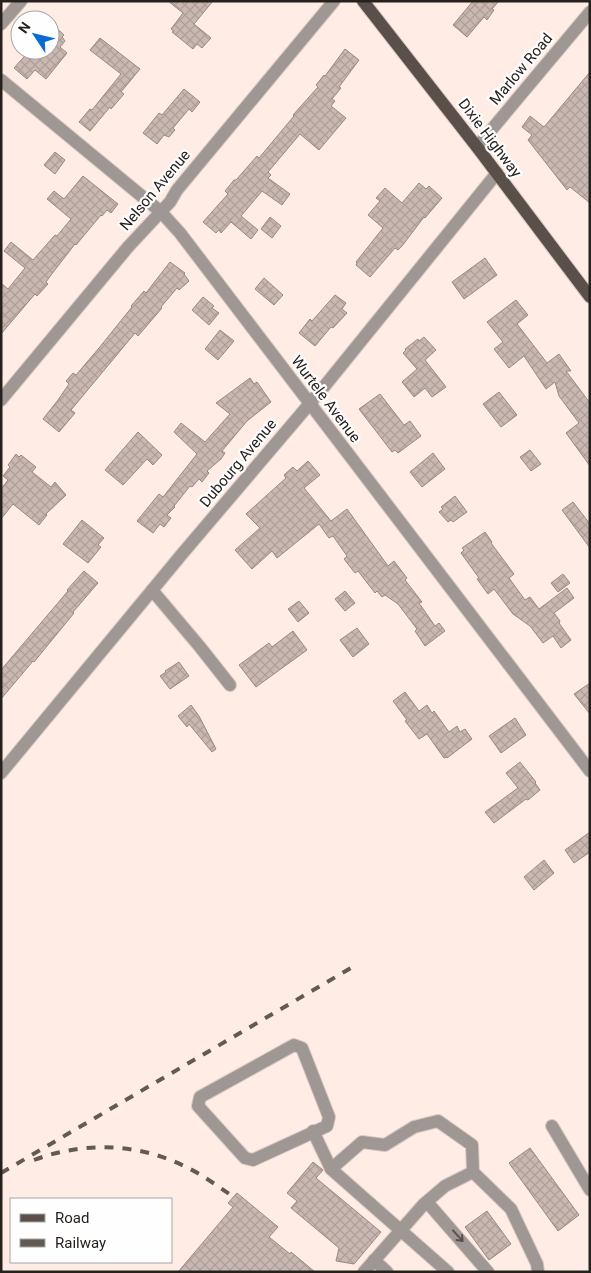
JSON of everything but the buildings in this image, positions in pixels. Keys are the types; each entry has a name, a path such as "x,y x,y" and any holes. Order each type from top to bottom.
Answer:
{"main road":[{"name":"Dixie Highway","path":"363,1 477,147 590,297"}],"street":[{"path":"1,24 21,1"},
{"name":"Nelson Avenue","path":"1,400 128,247 170,202 177,190 334,1"},
{"name":"Marlow Road","path":"477,147 590,12"},
{"name":"Wurtele Avenue","path":"1,80 161,212 186,241 590,771"},
{"name":"Dubourg Avenue","path":"1,773 310,403 496,173"},
{"path":"152,590 230,684"},
{"path":"294,1045 302,1048 329,1117 327,1126 313,1131 253,1160 245,1158 198,1106 200,1097 294,1045"},
{"path":"331,1169 362,1142 385,1145 414,1127 438,1121 472,1145 473,1172 511,1209 537,1264 538,1272"},
{"path":"552,1126 590,1190"},
{"path":"313,1131 331,1169 448,1272"},
{"path":"364,1272 427,1202 445,1186 473,1172"},
{"path":"427,1202 488,1272"},
{"path":"374,1260 387,1272"}],"railway":[{"path":"1,1173 356,965"},
{"path":"34,1160 73,1150 112,1147 132,1149 170,1160 188,1168 231,1195"}]}
